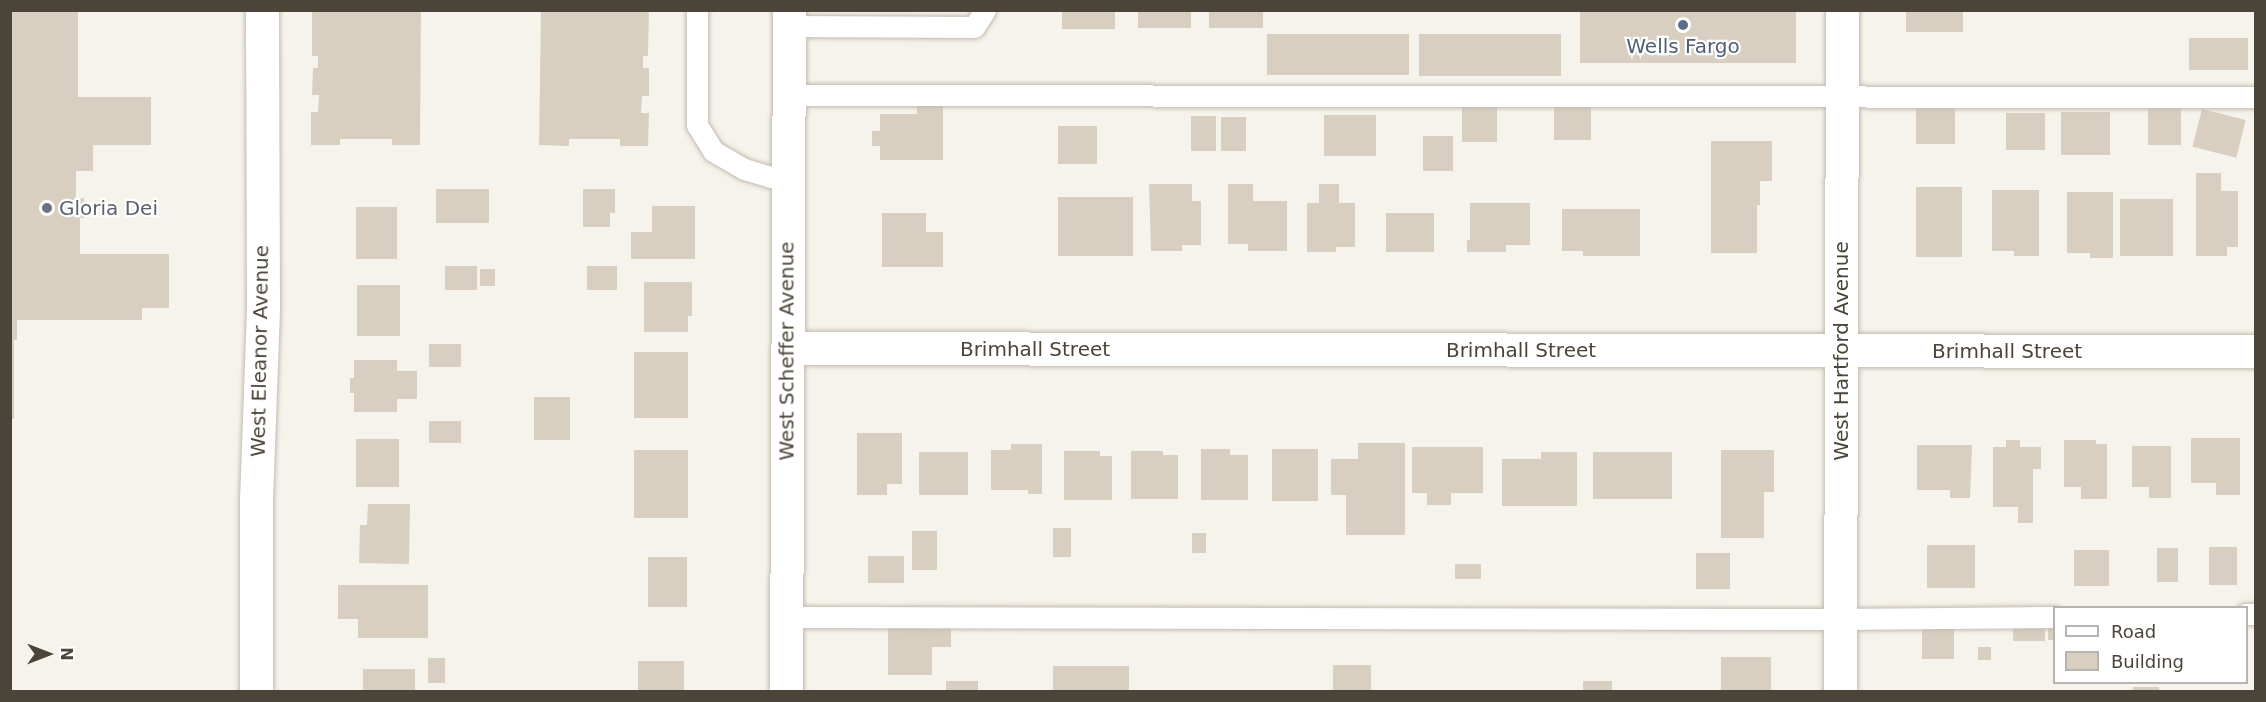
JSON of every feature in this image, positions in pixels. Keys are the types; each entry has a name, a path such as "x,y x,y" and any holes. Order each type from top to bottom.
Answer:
{"street":[{"name":"West Eleanor Avenue","path":"256,692 256,500 262,306 262,10"},
{"name":"West Hartford Avenue","path":"1840,692 1842,10"},
{"name":"West Scheffer Avenue","path":"786,692 789,18"},
{"name":"Brimhall Street","path":"787,348 2256,351"}],"lane":[{"path":"697,10 697,124 713,151 744,169 788,182"},
{"path":"789,18 974,27 985,10"},
{"path":"788,95 2256,98"},
{"path":"786,617 1839,619 2053,617"}],"building":[{"name":"Gloria Dei","path":"10,10 78,10 78,97 151,97 151,145 93,145 93,171 76,171 76,198 84,198 84,218 80,218 80,254 169,254 169,308 142,308 142,320 17,320 17,340 14,340 14,419 10,419"},
{"path":"312,10 421,10 420,145 392,145 392,139 340,139 340,145 311,145 311,112 318,112 319,95 312,95 313,68 318,68 318,56 312,56"},
{"path":"541,10 649,10 648,56 643,56 643,68 649,68 649,96 642,96 641,113 649,113 648,146 620,146 620,139 569,139 569,146 539,145"},
{"path":"1062,10 1115,10 1115,29 1062,29"},
{"path":"1138,10 1191,10 1191,28 1138,28"},
{"path":"1209,10 1263,10 1263,28 1209,28"},
{"path":"1580,10 1796,10 1796,63 1580,63"},
{"path":"1906,10 1963,10 1963,32 1906,32"},
{"path":"1267,34 1409,34 1409,75 1267,75"},
{"path":"1419,34 1561,34 1561,76 1419,76"},
{"path":"2189,38 2248,38 2248,70 2189,70"},
{"path":"917,103 943,103 943,160 880,160 880,146 872,146 872,131 880,131 880,114 917,114"},
{"path":"1462,104 1497,104 1497,142 1462,142"},
{"path":"1554,104 1591,104 1591,140 1554,140"},
{"path":"1916,108 1955,108 1955,144 1916,144"},
{"path":"2148,108 2181,108 2181,145 2148,145"},
{"path":"2202,109 2246,120 2236,158 2193,147"},
{"path":"2061,112 2110,112 2110,155 2061,155"},
{"path":"2006,113 2045,113 2045,150 2006,150"},
{"path":"1324,115 1376,115 1376,156 1324,156"},
{"path":"1191,116 1216,116 1216,151 1191,151"},
{"path":"1221,117 1246,117 1246,151 1221,151"},
{"path":"1058,126 1097,126 1097,164 1058,164"},
{"path":"1423,136 1453,136 1453,171 1423,171"},
{"path":"1711,141 1772,141 1772,181 1760,181 1760,205 1757,205 1757,253 1711,253"},
{"path":"2196,173 2221,173 2221,191 2238,191 2238,247 2227,247 2227,256 2196,256"},
{"path":"1149,184 1192,184 1192,201 1201,201 1201,245 1182,245 1182,251 1151,251"},
{"path":"1228,184 1253,184 1253,201 1287,201 1287,251 1248,251 1248,244 1228,244"},
{"path":"1319,184 1339,184 1339,203 1355,203 1355,247 1336,247 1336,252 1307,252 1307,203 1319,203"},
{"path":"1916,187 1962,187 1962,257 1916,257"},
{"path":"436,189 489,189 489,223 436,223"},
{"path":"583,189 615,189 615,213 610,213 610,227 583,227"},
{"path":"1992,190 2039,190 2039,256 2014,256 2014,251 1992,251"},
{"path":"2067,192 2113,192 2113,258 2090,258 2090,253 2067,253"},
{"path":"1058,197 1133,197 1133,256 1058,256"},
{"path":"2120,199 2173,199 2173,256 2120,256"},
{"path":"1470,203 1530,203 1530,245 1506,245 1506,252 1467,252 1467,240 1470,240"},
{"path":"652,206 695,206 695,259 631,259 631,232 652,232"},
{"path":"356,207 397,207 397,259 356,259"},
{"path":"1562,209 1640,209 1640,256 1583,256 1583,251 1562,251"},
{"path":"882,213 926,213 926,232 943,232 943,267 882,267"},
{"path":"1386,213 1434,213 1434,252 1386,252"},
{"path":"445,266 477,266 477,290 445,290"},
{"path":"587,266 617,266 617,290 587,290"},
{"path":"480,269 495,269 495,286 480,286"},
{"path":"644,282 692,282 692,316 688,316 688,332 644,332"},
{"path":"357,285 400,285 400,336 357,336"},
{"path":"429,344 461,344 461,367 429,367"},
{"path":"634,352 688,352 688,418 634,418"},
{"path":"354,360 397,360 397,371 417,371 417,399 397,399 397,412 354,412 354,393 350,393 350,378 354,378"},
{"path":"534,397 570,397 570,440 534,440"},
{"path":"429,421 461,421 461,443 429,443"},
{"path":"857,433 902,433 902,484 887,484 887,495 857,495"},
{"path":"2191,438 2240,438 2240,495 2216,495 2216,483 2191,483"},
{"path":"356,439 399,439 399,487 356,487"},
{"path":"2006,440 2020,440 2020,447 2041,447 2041,469 2033,469 2033,523 2018,523 2018,507 1993,507 1993,447 2006,447"},
{"path":"2064,440 2096,440 2096,444 2107,444 2107,499 2081,499 2081,487 2064,487"},
{"path":"1358,443 1405,443 1405,535 1346,535 1346,495 1331,495 1331,459 1358,459"},
{"path":"1011,444 1042,444 1042,494 1028,494 1028,490 991,490 991,450 1011,450"},
{"path":"1917,445 1972,445 1970,498 1950,498 1950,490 1917,490"},
{"path":"2132,446 2171,446 2171,498 2149,498 2149,487 2132,487"},
{"path":"1412,447 1483,447 1483,493 1451,493 1451,505 1427,505 1427,493 1412,493"},
{"path":"1201,449 1230,449 1230,455 1248,455 1248,500 1201,500"},
{"path":"1272,449 1318,449 1318,501 1272,501"},
{"path":"634,450 688,450 688,518 634,518"},
{"path":"1721,450 1774,450 1774,492 1764,492 1764,538 1721,538"},
{"path":"1064,451 1100,451 1100,456 1112,456 1112,500 1064,500"},
{"path":"1131,451 1163,451 1163,455 1178,455 1178,499 1131,499"},
{"path":"919,452 968,452 968,495 919,495"},
{"path":"1541,452 1577,452 1577,506 1502,506 1502,459 1541,459"},
{"path":"1593,452 1672,452 1672,499 1593,499"},
{"path":"368,504 410,504 409,564 359,563 360,525 367,525"},
{"path":"1053,528 1071,528 1071,557 1053,557"},
{"path":"912,531 937,531 937,570 912,570"},
{"path":"1192,533 1206,533 1206,553 1192,553"},
{"path":"1927,545 1975,545 1975,588 1927,588"},
{"path":"2209,547 2237,547 2237,585 2209,585"},
{"path":"2157,548 2178,548 2178,582 2157,582"},
{"path":"2074,550 2109,550 2109,586 2074,586"},
{"path":"1696,553 1730,553 1730,589 1696,589"},
{"path":"868,556 904,556 904,583 868,583"},
{"path":"648,557 687,557 687,607 648,607"},
{"path":"1455,564 1481,564 1481,579 1455,579"},
{"path":"338,585 428,585 428,638 358,638 358,619 338,619"},
{"path":"2013,620 2045,620 2045,641 2013,641"},
{"path":"2048,620 2053,620 2053,640 2048,640"},
{"path":"888,626 951,626 951,647 932,647 932,675 888,675"},
{"path":"1922,627 1954,627 1954,659 1922,659"},
{"path":"1978,647 1991,647 1991,660 1978,660"},
{"path":"1721,657 1771,657 1771,692 1721,692"},
{"path":"428,658 445,658 445,683 428,683"},
{"path":"638,661 684,661 684,692 638,692"},
{"path":"1333,665 1371,665 1371,692 1333,692"},
{"path":"1053,666 1129,666 1129,692 1053,692"},
{"path":"363,669 415,669 415,692 363,692"},
{"path":"946,681 978,681 978,692 946,692"},
{"path":"1583,681 1612,681 1612,692 1583,692"},
{"path":"2133,687 2159,687 2159,692 2133,692"}],"place":[{"name":"Wells Fargo","path":"1683,25"},
{"name":"Gloria Dei","path":"47,208"}]}
